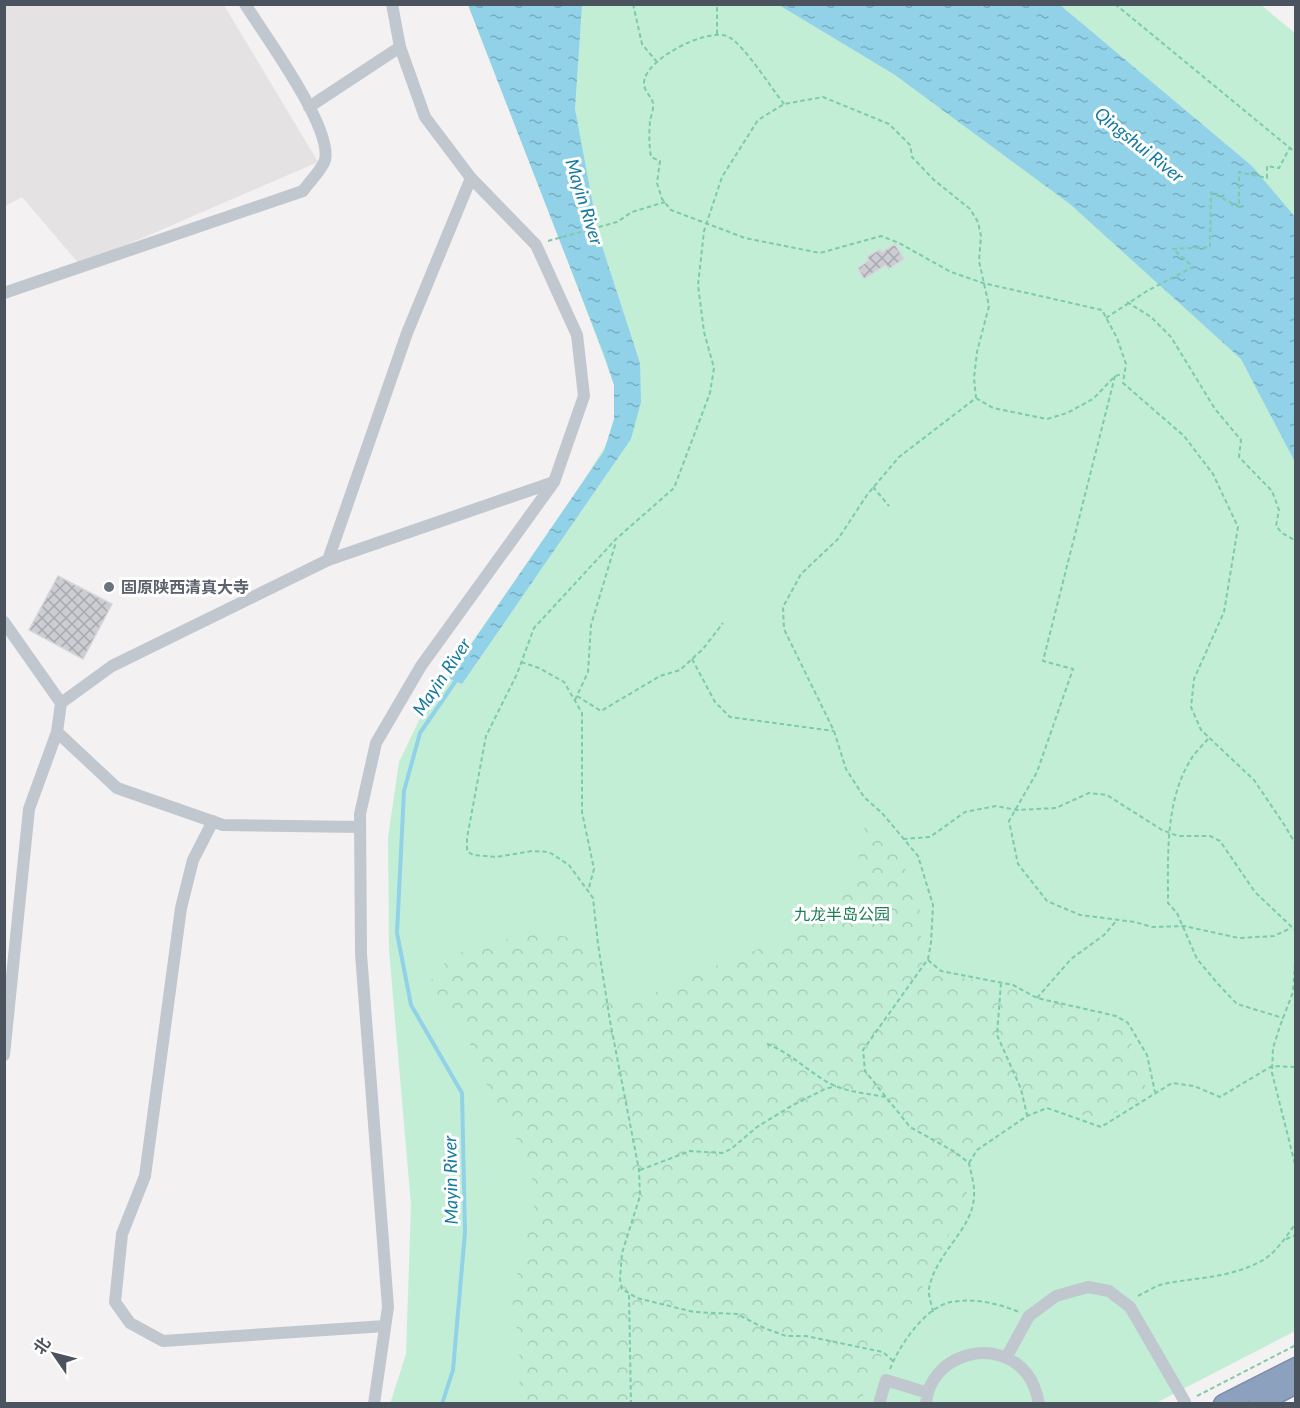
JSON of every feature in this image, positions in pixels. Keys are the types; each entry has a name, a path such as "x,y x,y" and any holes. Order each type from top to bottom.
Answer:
{"highway":[{"path":"1223,1404 1296,1367"},
{"path":"1258,1404 1296,1384"}],"street":[{"path":"4,293 303,191 325,161 324,140 298,85 245,4"},
{"path":"374,1404 388,1307 361,954 360,814 376,743 421,666 554,482 584,396 577,335 536,245 471,178 425,117 400,47 392,4"},
{"path":"309,107 400,47"},
{"path":"328,560 407,333 471,178"},
{"path":"61,703 112,666 328,560 554,482"},
{"path":"4,622 61,703 57,732 29,808 4,1055"},
{"path":"57,732 117,788 223,825 360,827"},
{"path":"213,821 193,860 181,908 145,1176 123,1234 115,1302 130,1323 163,1341 385,1326"},
{"path":"1006,1358 1029,1316 1056,1296 1088,1287 1109,1291 1130,1307 1185,1401"},
{"path":"879,1404 886,1380 927,1398 933,1380 945,1366 960,1357 978,1353 996,1354 1013,1361 1027,1373 1036,1389 1039,1404"}],"path":[{"path":"633,4 642,44 657,62"},
{"path":"717,4 717,34"},
{"path":"1114,4 1296,153"},
{"path":"784,104 738,44 728,36 717,34 693,40 664,56 648,71 644,81 646,93 653,104 649,144 651,157 660,161 657,183 665,202 671,210 746,238 820,253 881,236 899,243 951,272 983,283 1102,310 1123,355 1125,364 1123,383 1184,436 1213,474 1238,527 1224,612 1194,679 1191,707 1201,730 1254,780 1296,845"},
{"path":"893,1361 883,1352 806,1336 786,1336 737,1314 694,1312 629,1295 622,1289 620,1279 622,1253 640,1196 639,1170 610,1021 593,898 569,865 549,852 532,851 497,856 473,855 467,851 467,837 486,736 505,700 534,628 616,539 674,488 710,393 714,368 704,332 698,285 706,224 723,177 758,120 784,104 823,97 889,124 910,145 912,157 934,180 970,209 978,222 981,236 979,261 989,306 977,352 974,378 976,398"},
{"path":"1106,318 1127,302 1193,267 1173,249 1210,247 1211,192 1239,207 1239,172 1267,178 1267,166 1279,168 1289,149"},
{"path":"554,239 617,222 632,212 665,202"},
{"path":"1127,302 1151,317 1171,337 1215,410 1241,440 1239,458 1272,491 1279,510 1276,526 1282,533 1296,541"},
{"path":"976,398 993,408 1047,419 1067,413 1093,399 1115,376 1124,373"},
{"path":"1115,376 1043,661 1073,669 1037,772 1009,821 1018,864 1047,901 1080,915 1152,927 1184,926 1239,939 1274,936 1291,928"},
{"path":"969,1163 910,1127 865,1071 863,1050 928,959 932,943 933,905 918,856 882,813 864,797 846,769 834,731 784,629 783,608 801,574 838,539 873,487 899,457 976,398"},
{"path":"873,487 889,506"},
{"path":"575,700 588,672 591,625 616,539"},
{"path":"577,696 601,711 660,676 680,670 703,649 723,623"},
{"path":"692,659 715,702 730,717 834,731"},
{"path":"521,662 539,668 564,682 582,713 582,812 594,869 588,891"},
{"path":"1209,739 1190,760 1177,791 1170,833 1168,903 1184,926 1197,959 1237,1004 1282,1018"},
{"path":"903,839 930,837 965,812 996,806 1017,810 1056,808 1089,793 1107,795 1170,833 1178,836 1210,836 1220,841 1255,892 1296,931"},
{"path":"1038,998 1071,959 1104,935 1117,920"},
{"path":"1296,948 1293,992 1282,1018 1272,1066 1296,1168"},
{"path":"928,959 941,971 1013,985 1038,998 1116,1016 1128,1023 1147,1054 1155,1092"},
{"path":"1001,983 998,1035 1022,1089 1027,1116"},
{"path":"767,1044 781,1049 800,1064 836,1086 886,1097"},
{"path":"933,1312 929,1291 934,1273 943,1254 970,1215 974,1196 969,1163 977,1150 1027,1116 1047,1108 1101,1127 1172,1083 1194,1086 1220,1097 1272,1066 1296,1067"},
{"path":"639,1170 690,1151 722,1153 731,1149 756,1127 793,1105 836,1086"},
{"path":"1125,1303 1161,1285 1244,1269 1267,1257 1284,1240 1296,1223"},
{"path":"1284,1240 1296,1234"},
{"path":"629,1295 631,1404"},
{"path":"886,1380 893,1361 908,1335 933,1312 949,1302 995,1302 1029,1316"},
{"path":"1185,1401 1296,1345"}],"shaded area":[{"path":"5,5 224,5 318,162 80,265 22,197 5,206"}],"green space":[{"name":"九龙半岛公园","path":"472,5 1261,5 1296,34 1295,1331 1156,1403 390,1404 406,1354 411,1205 389,950 388,838 399,762 422,714 576,493 616,429 617,392"},
{"path":"865,825 877,828 893,845 919,896 923,971 953,975 1071,1004 1118,1026 1136,1050 1147,1092 1134,1104 1096,1121 1050,1100 1014,1114 958,1156 968,1197 921,1290 890,1337 863,1396 850,1403 511,1403 521,1378 518,1335 512,1300 524,1243 534,1210 535,1190 526,1156 482,1076 470,1045 430,982 450,956 496,941 546,933 589,941 596,958 600,1003 630,1003 727,961 791,937 853,886"}],"water":[{"path":"468,5 582,5 575,109 599,237 640,363 641,402 631,439 462,684 448,678 604,451 614,419 614,385 603,352"},
{"name":"Qingshui River","path":"779,5 1060,5 1252,166 1295,217 1295,462 1241,359 1070,204 895,75"}],"building":[{"path":"895,244 904,259 889,269 886,265 864,279 858,268 869,260 867,257"},
{"path":"58,576 112,604 83,659 29,630"}],"waterway":[{"name":"Mayin River","path":"442,1404 453,1370 465,1232 462,1093 411,1005 397,933 404,791 420,733 457,679"}],"place":[{"name":"固原陕西清真大寺","path":"109,587"}]}
